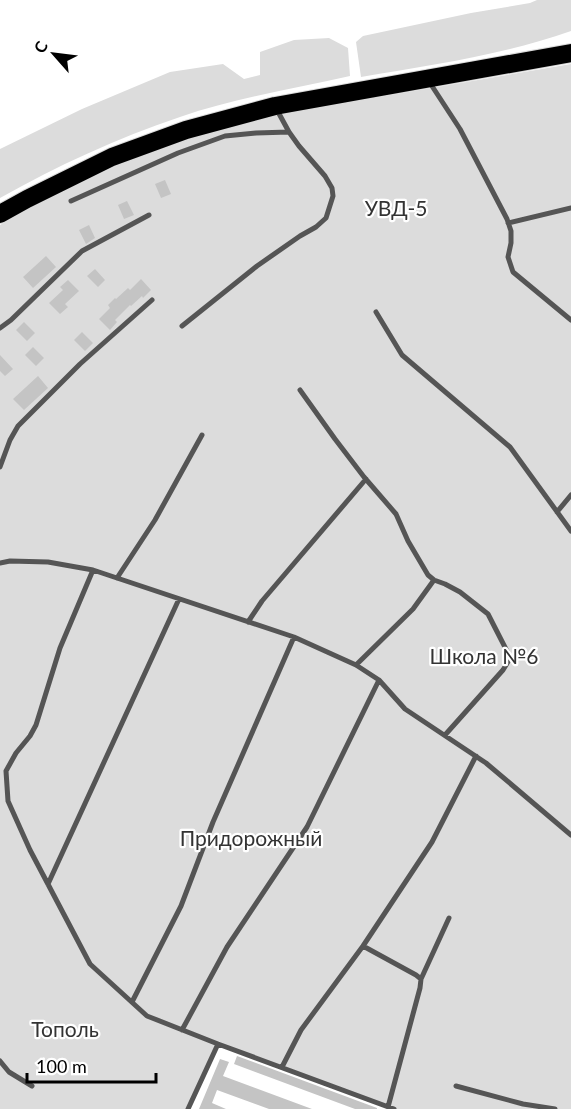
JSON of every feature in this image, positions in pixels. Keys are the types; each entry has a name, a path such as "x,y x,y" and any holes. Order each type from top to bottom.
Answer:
{"highway":[{"path":"0,214 112,158 186,130 275,106 571,53"}],"lane":[{"path":"427,79 460,129 508,224 511,231 508,257 513,272 571,320"},
{"path":"182,326 257,266 326,218 333,196 332,188 289,132 275,106"},
{"path":"71,201 178,153 225,136 256,132 289,132"},
{"path":"508,224 571,208"},
{"path":"0,328 82,251 149,215"},
{"path":"0,467 18,426 80,364 152,300"},
{"path":"376,312 402,354 510,447 571,531"},
{"path":"300,390 335,439 396,514 408,541 428,575 460,592 488,614 508,653 508,660 503,670 445,735"},
{"path":"117,578 155,520 202,435"},
{"path":"248,622 262,601 366,479"},
{"path":"557,512 571,495"},
{"path":"0,563 48,562 93,570 294,637 356,664 379,680 405,709 486,763 571,835"},
{"path":"93,570 60,648 36,725 6,771 8,801 30,850 90,964 147,1016 391,1108 421,979 449,918"},
{"path":"356,664 413,609 434,580"},
{"path":"48,884 179,599"},
{"path":"132,1002 181,906 213,822 294,637"},
{"path":"182,1030 227,947 307,827 379,680"},
{"path":"282,1067 301,1030 363,946 432,842 476,756"},
{"path":"363,946 421,979"},
{"path":"188,1109 218,1044"},
{"path":"0,1060 9,1072 32,1086"},
{"path":"456,1086 524,1104 555,1109"}],"green space":[{"path":"537,0 571,0 571,31 493,53 361,77 356,42 363,36"},
{"path":"329,38 348,48 350,76 243,99 180,117 88,153 0,198 0,149 82,109 170,72 223,64 244,79 260,75 260,52 294,40"},
{"path":"571,64 571,1109 393,1109 218,1044 188,1109 0,1109 0,225 118,165 192,138 280,114"}],"building":[{"path":"165,180 171,194 161,198 155,184"},
{"path":"127,201 134,215 124,219 118,205"},
{"path":"89,225 95,238 86,244 79,230"},
{"path":"46,256 56,267 33,288 23,277"},
{"path":"95,269 105,280 98,287 87,276"},
{"path":"141,279 151,290 143,298 142,296 130,305 115,320 117,322 110,330 99,319 110,308 108,305 115,298 128,288 130,290"},
{"path":"68,280 79,291 65,304 68,307 60,314 49,303 63,290 60,287"},
{"path":"24,322 35,333 27,341 16,330"},
{"path":"82,332 93,343 85,351 74,340"},
{"path":"33,347 44,358 36,366 25,355"},
{"path":"0,355 13,369 5,376 0,371"},
{"path":"38,376 48,388 24,410 13,399"},
{"path":"237,1056 377,1109 355,1109 234,1064"},
{"path":"220,1059 229,1062 223,1076 312,1109 269,1109 217,1090 212,1103 226,1109 199,1109"}],"park label":[{"name":"УВД-5","path":"396,209"},
{"name":"Школа №6","path":"484,657"},
{"name":"Придорожный","path":"251,839"},
{"name":"Тополь","path":"65,1030"}]}
